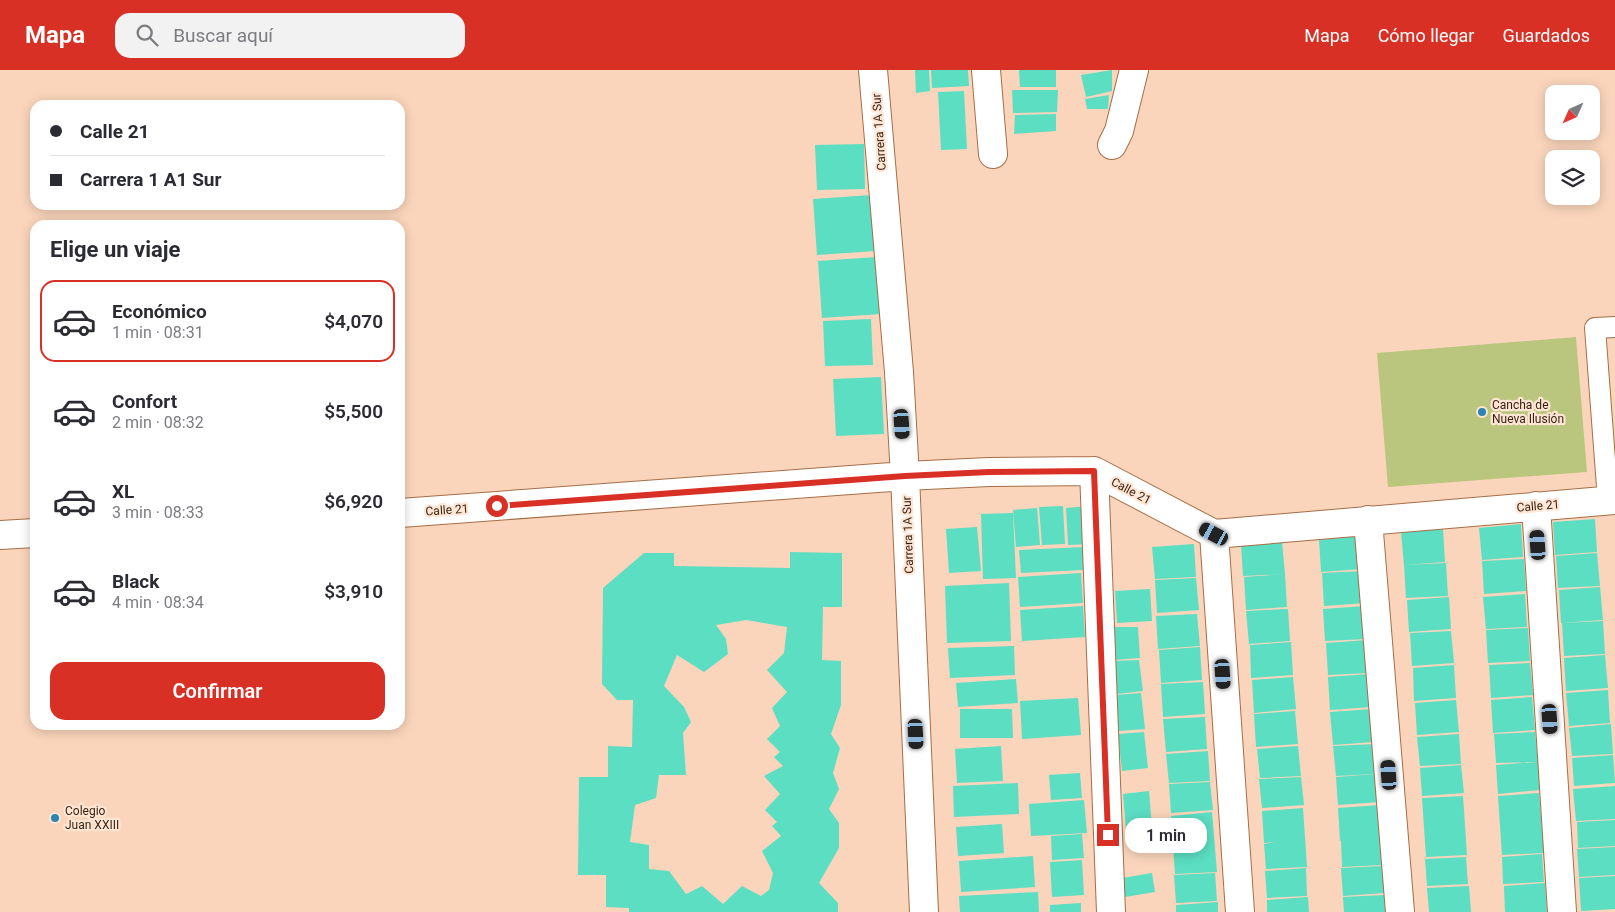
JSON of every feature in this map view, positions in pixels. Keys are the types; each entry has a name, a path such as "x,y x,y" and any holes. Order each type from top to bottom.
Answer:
{"street":[{"name":"Carrera 1A Sur","path":"873,70 899,372 924,912"},
{"path":"986,70 993,154"},
{"path":"1112,145 1120,131 1134,70"},
{"name":"Calle 21","path":"405,513 905,476 989,472 1094,471 1214,534 1612,500"},
{"path":"1094,471 1112,912"},
{"path":"1536,506 1562,912"},
{"path":"1368,520 1400,912"},
{"path":"0,535 30,533"},
{"path":"1214,534 1240,912"}],"lane":[{"path":"1612,500 1595,328 1615,327"}],"green space":[{"name":"Cancha de Nueva Ilusión","path":"1576,337 1587,472 1388,487 1377,353"}],"building":[{"path":"915,70 929,70 930,91 916,93"},
{"path":"931,70 968,70 969,86 932,88"},
{"path":"1019,70 1056,70 1056,87 1020,87"},
{"path":"1112,70 1112,91 1086,97 1081,75"},
{"path":"1012,90 1058,90 1057,112 1013,113"},
{"path":"964,91 967,149 941,150 938,92"},
{"path":"1109,95 1108,109 1087,109 1085,99"},
{"path":"1056,114 1056,131 1014,134 1015,115"},
{"path":"864,144 865,189 817,190 815,145"},
{"path":"872,195 876,251 817,255 813,199"},
{"path":"877,257 881,314 822,318 818,261"},
{"path":"871,319 873,365 825,366 823,321"},
{"path":"881,377 884,434 836,436 833,379"},
{"path":"1063,506 1065,544 1042,545 1039,507"},
{"path":"1089,506 1092,544 1068,545 1066,508"},
{"path":"1037,508 1040,545 1016,547 1013,510"},
{"path":"1013,513 1016,578 983,579 981,514"},
{"path":"1595,519 1597,552 1555,555 1553,522"},
{"path":"1521,524 1523,557 1482,560 1479,528"},
{"path":"977,527 981,571 949,573 946,529"},
{"path":"1443,529 1445,562 1404,565 1401,532"},
{"path":"1361,536 1363,569 1321,572 1319,540"},
{"path":"1282,541 1285,574 1243,576 1241,544"},
{"path":"1194,544 1196,577 1155,579 1152,547"},
{"path":"1084,547 1084,570 1021,573 1019,550"},
{"path":"790,552 842,553 842,607 823,607 822,660 841,661 841,705 831,734 840,748 833,773 839,789 829,809 839,823 839,848 819,883 838,903 838,912 629,912 629,908 606,907 606,875 578,875 579,777 608,777 608,746 632,747 633,700 617,700 602,684 603,588 644,553 674,553 674,566 790,568","holes":["746,620 787,627 784,653 767,670 787,692 772,708 780,726 767,739 780,752 774,757 783,766 764,776 780,794 765,810 777,822 772,826 781,836 762,851 773,873 769,890 761,896 742,886 723,904 702,886 686,894 669,871 649,869 649,845 630,842 635,805 656,798 659,775 686,775 683,733 691,722 684,707 664,686 677,655 704,672 728,654 726,639 716,625"]},
{"path":"1597,553 1600,586 1558,588 1556,556"},
{"path":"1524,559 1526,591 1484,594 1482,561"},
{"path":"1446,563 1448,596 1406,598 1404,565"},
{"path":"1363,571 1366,603 1324,606 1322,573"},
{"path":"1081,573 1083,603 1020,607 1018,577"},
{"path":"1285,574 1287,607 1246,610 1244,577"},
{"path":"1196,578 1199,610 1157,613 1155,580"},
{"path":"1009,583 1011,641 947,643 945,586"},
{"path":"1600,587 1603,620 1561,623 1559,590"},
{"path":"1150,589 1152,621 1117,623 1115,591"},
{"path":"1525,594 1527,627 1486,629 1483,597"},
{"path":"1449,597 1451,629 1409,632 1407,600"},
{"path":"1083,606 1085,637 1022,641 1020,610"},
{"path":"1365,606 1367,639 1325,641 1323,609"},
{"path":"1288,609 1290,641 1249,644 1246,611"},
{"path":"1197,614 1200,646 1158,649 1156,616"},
{"path":"1603,621 1605,654 1564,656 1562,623"},
{"path":"1112,627 1138,627 1140,658 1114,660"},
{"path":"1528,628 1530,661 1488,663 1486,630"},
{"path":"1451,631 1454,663 1412,666 1410,633"},
{"path":"1367,640 1369,673 1328,675 1326,643"},
{"path":"1291,642 1293,675 1251,678 1250,645"},
{"path":"1014,646 1015,675 950,678 948,648"},
{"path":"1200,647 1202,680 1161,683 1159,650"},
{"path":"1605,655 1608,688 1566,691 1564,658"},
{"path":"1139,660 1143,691 1117,694 1114,661"},
{"path":"1530,663 1533,695 1491,698 1489,665"},
{"path":"1454,665 1456,698 1414,701 1413,668"},
{"path":"1369,674 1372,707 1330,710 1328,677"},
{"path":"1293,677 1296,709 1254,713 1252,680"},
{"path":"1016,679 1018,703 958,707 956,683"},
{"path":"1203,682 1205,714 1163,717 1161,684"},
{"path":"1608,690 1610,723 1569,726 1566,693"},
{"path":"1141,693 1145,729 1119,731 1115,695"},
{"path":"1532,697 1535,730 1493,733 1491,700"},
{"path":"1078,698 1081,735 1022,739 1020,701"},
{"path":"1456,700 1459,732 1417,735 1415,703"},
{"path":"960,709 1012,709 1013,738 960,738"},
{"path":"1372,709 1374,742 1333,745 1330,712"},
{"path":"1295,711 1298,744 1256,747 1254,714"},
{"path":"1205,717 1207,749 1166,752 1163,719"},
{"path":"1611,724 1613,754 1572,756 1569,728"},
{"path":"1144,732 1148,768 1122,771 1118,734"},
{"path":"1535,732 1538,762 1496,763 1494,734"},
{"path":"1459,734 1461,764 1420,766 1417,737"},
{"path":"1375,744 1377,774 1336,776 1333,746"},
{"path":"1001,746 1003,781 957,783 955,749"},
{"path":"1298,746 1301,776 1260,778 1257,749"},
{"path":"1208,751 1210,781 1169,783 1166,754"},
{"path":"1613,755 1615,783 1574,786 1572,758"},
{"path":"1538,762 1540,790 1498,794 1496,765"},
{"path":"1461,765 1464,793 1422,796 1420,768"},
{"path":"1080,773 1082,798 1051,800 1049,775"},
{"path":"1377,774 1380,802 1338,805 1336,777"},
{"path":"1301,777 1304,805 1262,808 1259,779"},
{"path":"1210,782 1213,810 1171,813 1169,784"},
{"path":"1018,783 1019,814 954,817 953,786"},
{"path":"1615,786 1615,819 1576,821 1573,789"},
{"path":"1149,791 1152,828 1126,830 1123,794"},
{"path":"1539,793 1544,853 1502,855 1498,796"},
{"path":"1463,796 1467,855 1426,857 1422,798"},
{"path":"1084,800 1087,833 1031,836 1029,804"},
{"path":"1379,805 1383,865 1342,867 1341,841 1351,840 1340,841 1338,808"},
{"path":"1303,808 1307,867 1266,869 1264,844 1275,842 1264,843 1262,811"},
{"path":"1212,812 1217,872 1175,874 1171,816"},
{"path":"1615,820 1615,846 1578,848 1577,822"},
{"path":"1002,824 1004,853 958,856 956,827"},
{"path":"1082,834 1084,858 1052,860 1051,836"},
{"path":"1615,847 1615,875 1579,877 1577,849"},
{"path":"1542,854 1544,882 1503,884 1502,857"},
{"path":"1033,856 1035,887 961,892 959,861"},
{"path":"1466,857 1468,884 1427,886 1425,859"},
{"path":"1082,860 1084,895 1052,897 1050,862"},
{"path":"1382,866 1384,893 1343,896 1341,868"},
{"path":"1306,868 1307,896 1267,898 1265,871"},
{"path":"1152,873 1155,892 1125,897 1122,878"},
{"path":"1215,873 1217,901 1176,903 1174,875"},
{"path":"1615,876 1615,909 1581,911 1579,878"},
{"path":"1545,883 1547,912 1505,912 1504,886"},
{"path":"1469,886 1471,912 1429,912 1427,888"},
{"path":"1038,892 1039,912 960,912 959,896"},
{"path":"1384,895 1385,912 1344,912 1343,897"},
{"path":"1308,897 1309,912 1267,912 1267,900"},
{"path":"1218,902 1218,912 1176,912 1176,905"},
{"path":"1081,903 1081,912 1050,912 1050,905"}],"place":[{"name":"Cancha de Nueva Ilusión","path":"1482,412"},
{"name":"Colegio Juan XXIII","path":"55,818"}],"route":[{"path":"497,506 905,476 989,472 1094,471 1108,835"}]}
